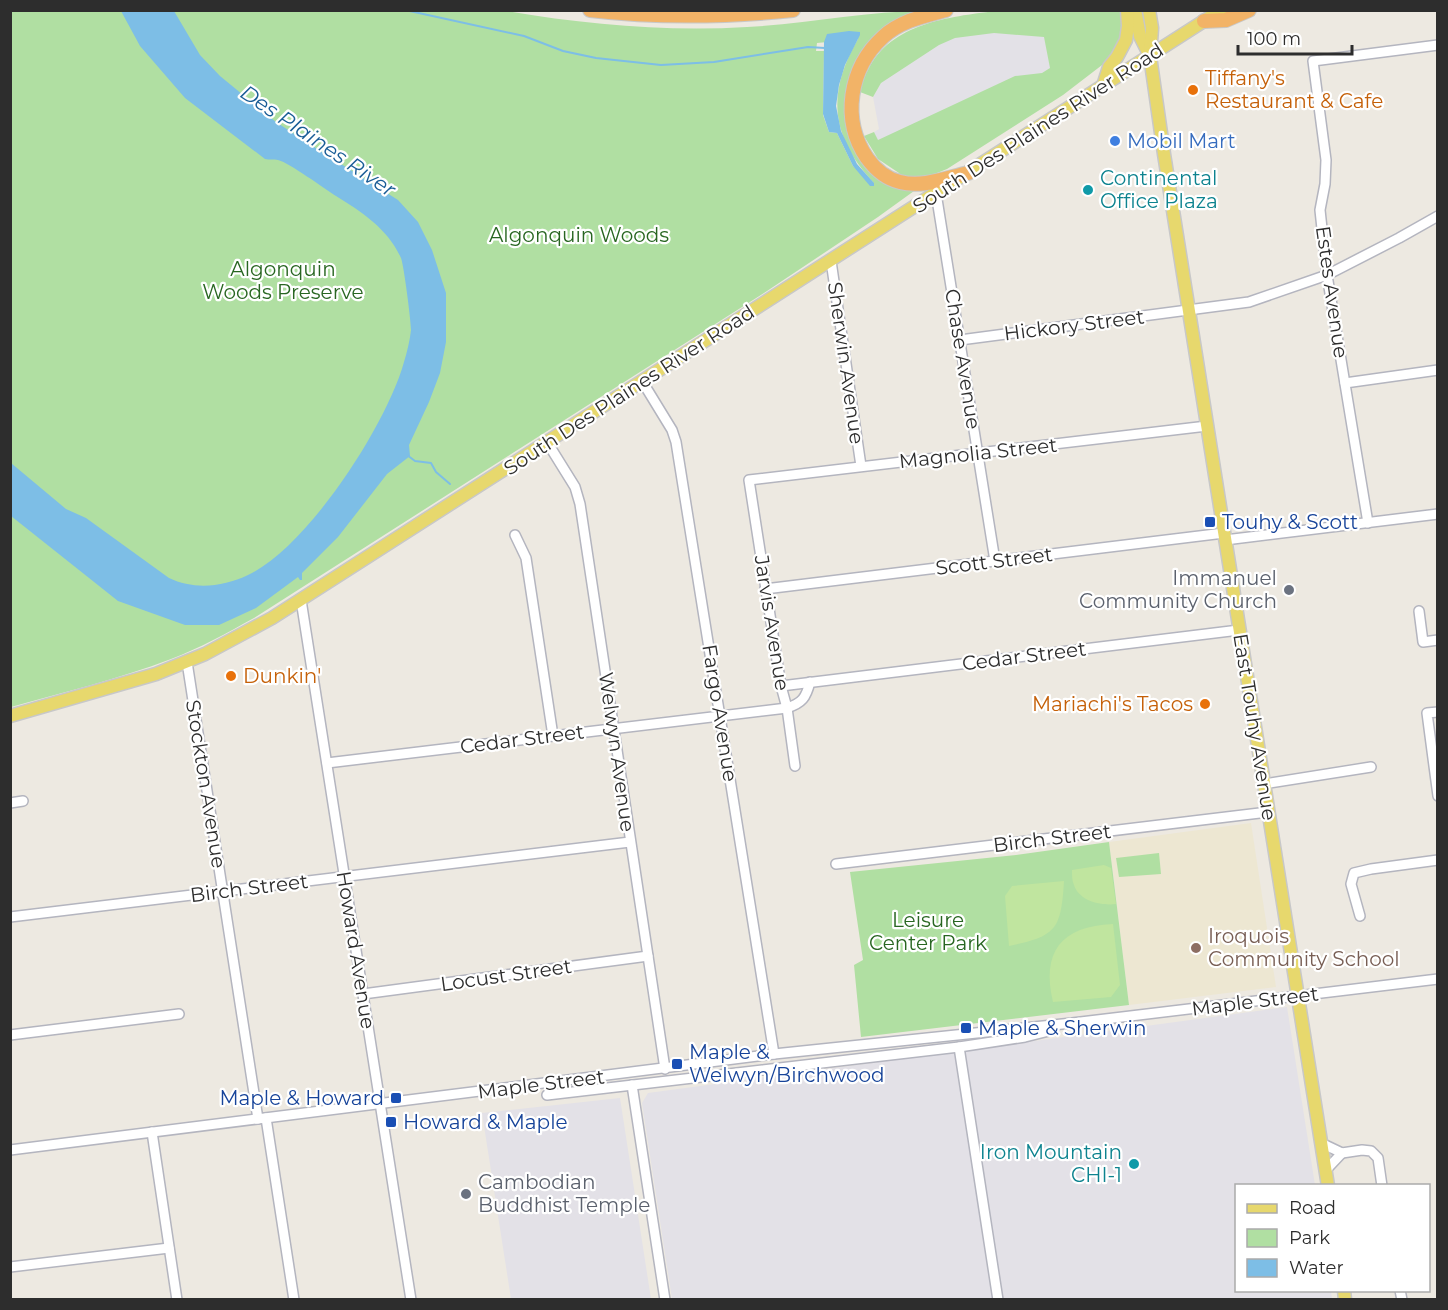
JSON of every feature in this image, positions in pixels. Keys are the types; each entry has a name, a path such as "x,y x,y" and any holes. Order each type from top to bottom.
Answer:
{"highway":[{"path":"590,10 699,16 793,10"},
{"path":"946,10 900,25 889,31 871,50 857,75 851,120 862,151 871,163 889,178 898,182 917,184 968,173"},
{"path":"1204,21 1226,20 1249,10"}],"main road":[{"path":"1103,86 1109,67 1126,40 1127,10"},
{"name":"East Touhy Avenue","path":"1136,10 1140,36 1150,56"},
{"name":"East Touhy Avenue","path":"1149,10 1152,28 1150,56 1328,1184"},
{"name":"South Des Plaines River Road","path":"10,716 135,681 187,662 206,654 301,600 1221,10"}],"street":[{"name":"Estes Avenue","path":"1368,523 1327,275 1320,210 1325,184 1326,160 1313,61 1437,45"},
{"name":"Chase Avenue","path":"936,193 995,561"},
{"name":"Hickory Street","path":"960,340 1249,302 1327,275 1437,216"},
{"name":"Sherwin Avenue","path":"831,261 861,465"},
{"path":"1345,382 1437,370"},
{"name":"Fargo Avenue","path":"642,381 672,430 676,442 774,1054"},
{"name":"Magnolia Street","path":"749,480 1207,426"},
{"name":"Welwyn Avenue","path":"547,442 575,487 580,504 665,1069"},
{"name":"Jarvis Avenue","path":"749,480 795,766"},
{"name":"Scott Street","path":"765,589 995,561 1437,514"},
{"path":"515,536 526,558 553,736"},
{"name":"Howard Avenue","path":"301,600 411,1299"},
{"path":"1419,611 1423,642 1437,640"},
{"name":"Cedar Street","path":"781,686 1239,630"},
{"name":"Stockton Avenue","path":"187,662 294,1299"},
{"path":"787,708 801,703 807,696 810,682"},
{"name":"Cedar Street","path":"327,763 787,708"},
{"path":"1437,712 1427,713 1437,796"},
{"path":"1264,784 1371,767"},
{"path":"10,803 23,801"},
{"name":"Birch Street","path":"836,864 1268,812"},
{"name":"Birch Street","path":"10,917 630,842"},
{"path":"1360,916 1351,884 1354,873 1371,868 1437,860"},
{"name":"Locust Street","path":"363,994 648,956"},
{"name":"Maple Street","path":"10,1150 774,1054 1072,1023 1437,978"},
{"path":"10,1035 179,1014"},
{"name":"Maple Street","path":"547,1095 959,1047 1025,1037 1072,1023"},
{"path":"959,1047 998,1299"},
{"path":"632,1085 665,1299"},
{"path":"152,1132 177,1299"},
{"path":"1321,1143 1342,1153 1371,1151 1378,1158 1382,1184"},
{"path":"1325,1170 1342,1153"},
{"path":"10,1267 169,1248"}],"shaded area":[{"path":"948,29 1111,39 884,155 874,132 879,129 873,97 896,56"},
{"name":"Iroquois Community School","path":"1251,823 1276,987 1129,1005 1109,842"},
{"path":"1287,1007 1315,1184 1235,1184 1235,1292 1331,1292 1332,1299 672,1299 642,1103 648,1093"},
{"path":"620,1098 651,1299 511,1299 482,1113"}],"green space":[{"name":"Algonquin Woods Preserve","path":"501,10 593,23 654,28 716,28 925,11 889,26 845,111 851,142 861,160 914,188 914,191 767,291 254,618 171,659 111,679 11,707 10,11","holes":["858,39 841,78 838,114 849,149 874,183 853,166 837,133 829,132 823,115 824,51 816,51 817,43"]},
{"path":"995,11 1124,11 1124,19 1119,44 1106,62 1063,95 947,169 927,177 901,179 899,173 878,159 864,136 874,132 878,140 1015,76 1042,73 1050,68 1044,37 994,33 955,38 939,45 881,83 873,97 860,92 867,72 878,54 906,32 941,20"},
{"name":"Leisure Center Park","path":"1109,842 1129,1005 861,1037 854,965 863,960 850,872 1016,855"},
{"path":"1159,853 1161,874 1119,877 1116,858"},
{"path":"1104,865 1111,868 1116,904 1097,903 1086,899 1073,883 1072,870"},
{"path":"1064,881 1061,910 1053,928 1037,939 1009,946 1005,896 1012,886"},
{"path":"1113,924 1120,985 1111,997 1053,1002 1050,969 1059,945 1068,936 1080,930"}],"water":[{"path":"121,11 174,11 200,55 220,76 276,122 398,200 418,222 432,250 446,293 446,342 440,373 409,445 410,456 387,474 338,537 302,573 302,580 298,577 256,608 219,625 185,625 118,601 11,516 11,463 66,509 86,518 169,578 188,584 208,586 248,575 271,560 295,539 319,512 342,481 381,418 395,388 411,334 404,271 396,248 382,230 365,215 290,165 278,160 265,159 185,98 140,46"},
{"path":"860,32 860,35 845,65 836,106 841,131 857,164 874,183 874,186 870,186 853,166 837,133 829,132 823,114 824,42 827,34"}],"waterway":[{"path":"405,10 524,36 563,51 596,58 661,65 714,62 808,47 825,48"},
{"path":"407,455 415,461 431,463 436,472 450,484"}],"place":[{"name":"Tiffany's Restaurant & Cafe","path":"1193,90"},
{"name":"Mobil Mart","path":"1115,141"},
{"name":"Continental Office Plaza","path":"1088,190"},
{"name":"Touhy & Scott","path":"1210,522"},
{"name":"Immanuel Community Church","path":"1289,590"},
{"name":"Dunkin'","path":"231,676"},
{"name":"Mariachi's Tacos","path":"1205,704"},
{"name":"Iroquois Community School","path":"1196,948"},
{"name":"Maple & Sherwin","path":"966,1028"},
{"name":"Maple & Welwyn/Birchwood","path":"677,1064"},
{"name":"Maple & Howard","path":"396,1098"},
{"name":"Howard & Maple","path":"391,1122"},
{"name":"Iron Mountain CHI-1","path":"1134,1164"},
{"name":"Cambodian Buddhist Temple","path":"466,1194"}],"water label":[{"name":"Des Plaines River","path":"318,141"}],"park label":[{"name":"Algonquin Woods","path":"579,235"}]}
